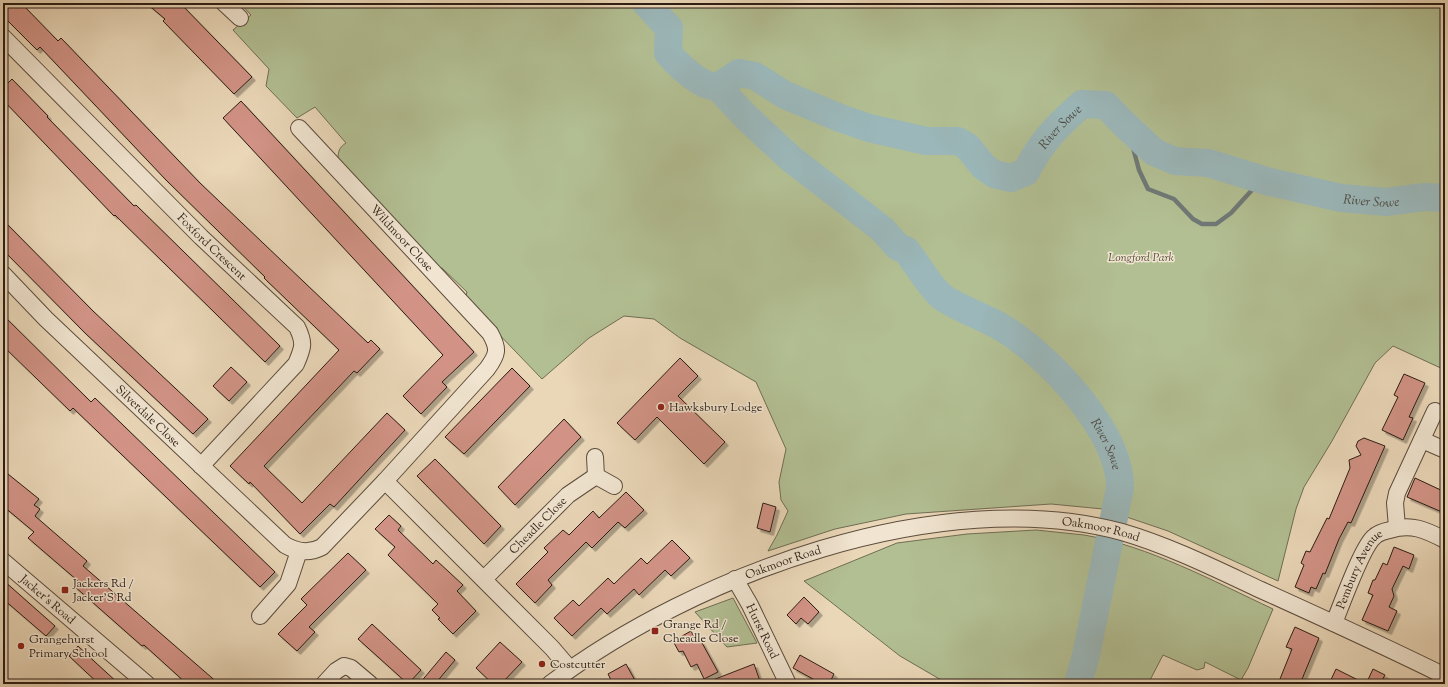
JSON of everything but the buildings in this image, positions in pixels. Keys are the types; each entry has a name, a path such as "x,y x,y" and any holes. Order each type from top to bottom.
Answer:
{"street":[{"path":"224,3 240,18"},
{"name":"Foxford Crescent","path":"3,37 201,237 297,327 303,340 301,352 296,364 201,466"},
{"name":"Wildmoor Close","path":"299,128 490,333 495,343 497,353 487,369 385,481"},
{"name":"Silverdale Close","path":"3,274 46,319 284,545 299,551"},
{"name":"Pembury Avenue","path":"1397,527 1395,503 1397,494 1435,410"},
{"path":"1422,440 1445,450"},
{"path":"595,457 596,476 614,486"},
{"name":"Cheadle Close","path":"484,579 568,495 596,476"},
{"path":"260,616 288,584 299,551 315,551 322,547 385,481 552,648 570,669"},
{"name":"Oakmoor Road","path":"550,684 570,669 652,620 689,600 735,579 824,548 859,538 907,529 987,520 1027,519 1058,520 1123,532 1177,552 1334,623 1445,676"},
{"name":"Pembury Avenue","path":"1334,623 1364,554 1373,538 1381,532 1397,527 1419,527 1445,540"},
{"name":"Jacker's Road","path":"3,561 147,684"},
{"name":"Hurst Road","path":"735,579 754,612 788,684"},
{"path":"324,684 336,671 344,666 351,668 370,684"}],"green space":[{"name":"Longford Park","path":"240,3 1445,3 1445,370 1393,346 1375,363 1332,441 1304,487 1296,509 1278,581 1168,531 1103,509 1051,504 906,514 835,529 768,551 788,511 781,500 779,482 786,449 756,382 680,338 654,319 624,316 589,338 542,379 465,299 467,292 442,268 437,268 338,162 339,151 346,143 315,107 297,118 266,86 269,69 233,30 251,15"},
{"path":"1036,530 1084,535 1133,547 1204,576 1273,609 1248,668 1241,680 1205,662 1204,668 1197,670 1163,655 1148,684 948,684 900,656 804,581 897,543 967,534"},
{"path":"733,598 757,643 727,647 695,612"}],"waterway":[{"name":"River Sowe","path":"646,3 669,28 668,53 691,75 705,84 717,86 739,73 755,76 785,95 840,118 869,128 926,141 958,141 968,147 983,166 994,174 1011,178 1026,172 1050,135 1082,104 1106,105 1154,152 1175,161 1208,163 1270,182 1341,198 1386,202 1425,197 1445,198"},
{"name":"River Sowe","path":"717,86 745,116 790,158 882,229 898,247 906,250 927,280 941,296 953,304 1001,327 1019,339 1039,356 1059,375 1095,420 1108,443 1117,466 1120,488 1086,655 1078,684"},
{"path":"1128,129 1139,170 1148,189 1174,199 1193,219 1202,224 1216,224 1231,213 1252,190 1270,182"}],"place":[{"name":"Hawksbury Lodge","path":"661,407"},
{"name":"Jackers Rd / Jacker'S Rd","path":"65,590"},
{"name":"Grange Rd / Cheadle Close","path":"655,631"},
{"name":"Grangehurst Primary School","path":"21,646"},
{"name":"Costcutter","path":"542,664"}]}
